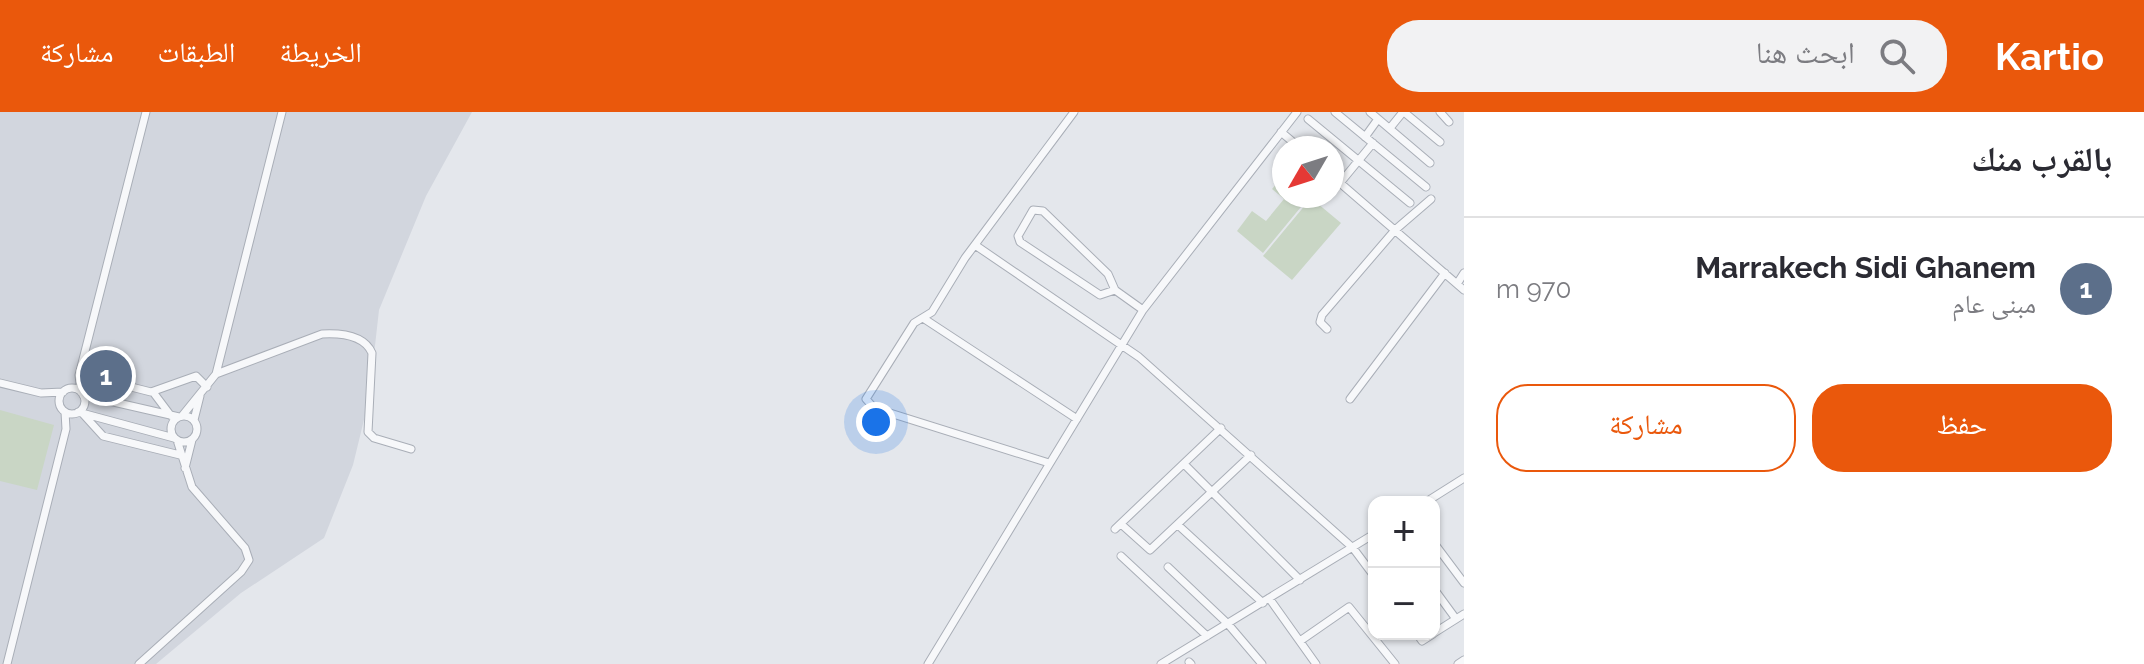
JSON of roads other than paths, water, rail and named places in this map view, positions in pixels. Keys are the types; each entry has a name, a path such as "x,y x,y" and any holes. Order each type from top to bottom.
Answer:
{"street":[{"path":"66,429 84,405 80,374 146,112"},
{"path":"139,664 241,572 249,560 245,548 192,487 171,426 216,374 282,112"},
{"path":"1049,463 869,406 867,393 914,323 932,312 975,245 1074,112"},
{"path":"928,664 1143,310 1297,112"},
{"path":"1335,112 1426,187"},
{"path":"1370,112 1430,163"},
{"path":"1390,128 1404,112 1440,142"},
{"path":"1440,112 1449,122"},
{"path":"1308,119 1410,203"},
{"path":"1365,137 1378,119"},
{"path":"1281,132 1286,136"},
{"path":"1344,178 1373,143"},
{"path":"1344,186 1464,290"},
{"path":"1327,329 1320,317 1395,230 1431,199"},
{"path":"1115,290 1100,295 1020,242 1018,236 1033,210 1043,211 1108,274 1115,290 1143,310"},
{"path":"975,245 1122,344 1251,455 1353,548 1368,568"},
{"path":"1350,399 1445,273"},
{"path":"1457,284 1464,273"},
{"path":"923,318 1077,419"},
{"path":"216,374 322,334 339,333 362,341 372,353 367,430 374,438 411,449"},
{"path":"59,404 80,374"},
{"path":"80,374 153,392 178,416"},
{"path":"153,392 196,376 207,387"},
{"path":"0,383 41,393 59,404 65,412 66,429 7,664"},
{"path":"41,393 66,390 194,420"},
{"path":"185,470 198,429 194,420 201,394"},
{"path":"65,412 175,439 192,440"},
{"path":"78,413 103,436 180,455"},
{"path":"1221,428 1118,527 1149,550 1251,455"},
{"path":"1184,464 1300,580"},
{"path":"1436,496 1464,478"},
{"path":"1178,525 1266,601 1314,663"},
{"path":"1161,664 1368,538"},
{"path":"1440,552 1464,583"},
{"path":"1121,556 1207,636"},
{"path":"1168,567 1228,624 1262,664"},
{"path":"1440,595 1460,616 1440,630"},
{"path":"1300,641 1349,607 1395,664"},
{"path":"1458,664 1464,660"}],"place":[{"name":"Marrakech Sidi Ghanem","path":"106,376"}]}
